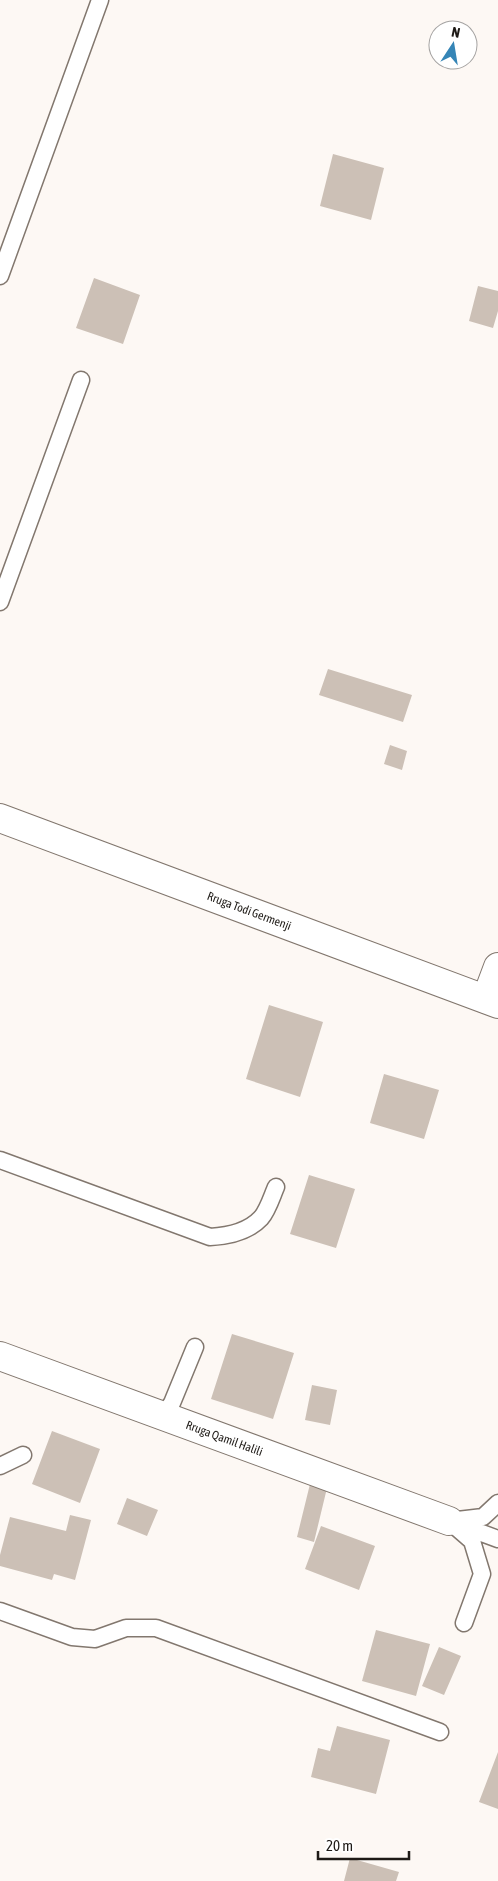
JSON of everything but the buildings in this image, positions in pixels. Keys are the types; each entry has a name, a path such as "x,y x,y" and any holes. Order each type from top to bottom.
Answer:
{"street":[{"name":"Rruga Todi Germenji","path":"0,818 492,1002"},
{"path":"492,1002 498,967"},
{"name":"Rruga Qamil Halili","path":"0,1356 449,1521"}],"lane":[{"path":"0,276 100,0"},
{"path":"0,602 81,380"},
{"path":"0,1160 210,1237 225,1236 244,1231 261,1218 276,1187"},
{"path":"163,1416 172,1403 195,1347"},
{"path":"0,1466 23,1455"},
{"path":"449,1521 482,1517 498,1503"},
{"path":"449,1521 498,1539"},
{"path":"449,1521 472,1541 482,1574 464,1623"},
{"path":"0,1611 72,1637 95,1639 126,1628 156,1628 440,1732"}]}
